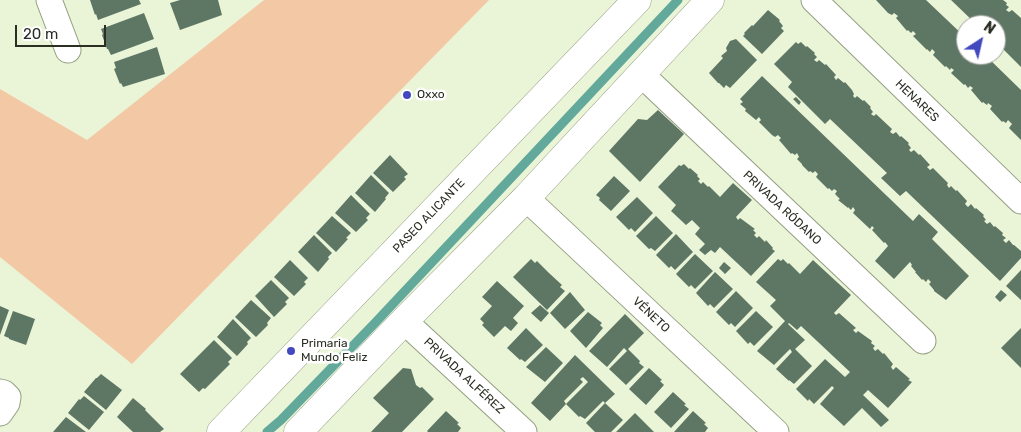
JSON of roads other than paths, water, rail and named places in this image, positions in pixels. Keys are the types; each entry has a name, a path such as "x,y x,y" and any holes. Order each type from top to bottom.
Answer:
{"street":[{"path":"49,0 68,50"},
{"name":"PASEO ALICANTE","path":"221,432 637,0"},
{"path":"298,432 404,321 526,198 710,0"},
{"name":"HENARES","path":"814,0 1021,201"},
{"name":"PRIVADA RÓDANO","path":"641,74 924,341"},
{"name":"VÉNETO","path":"526,198 776,432"},
{"name":"PRIVADA ALFÉREZ","path":"404,321 524,432"},
{"path":"0,392 8,397 7,403 0,413"}],"waterway":[{"path":"267,432 374,324 678,0"}],"place":[{"name":"Oxxo","path":"407,95"},
{"name":"Primaria Mundo Feliz","path":"291,351"}]}
